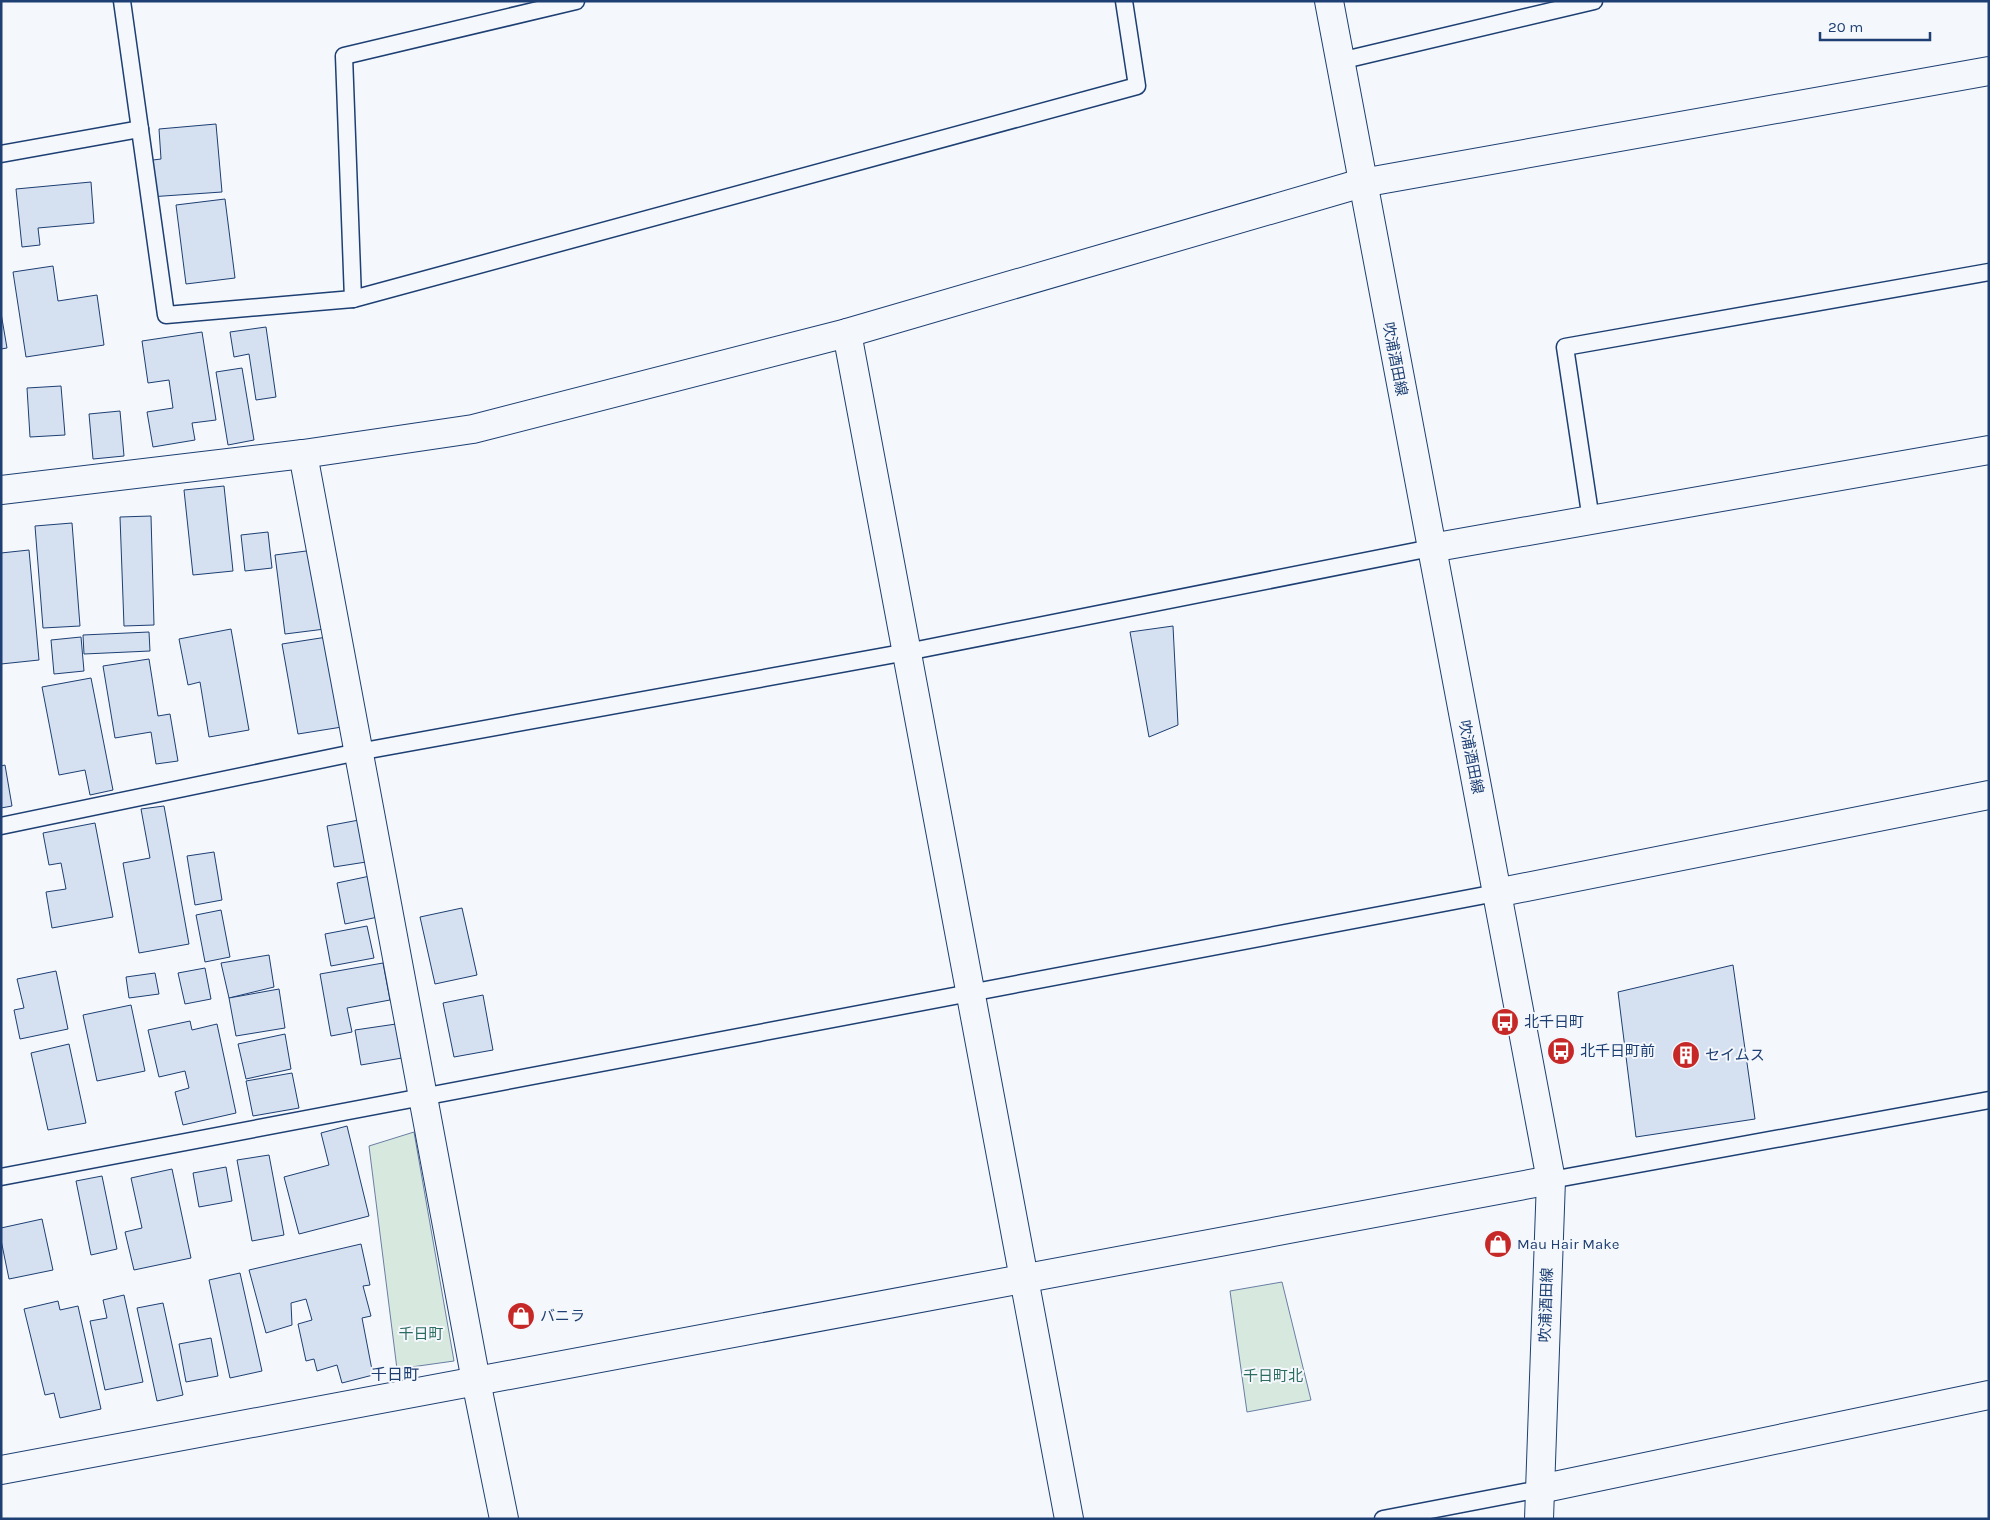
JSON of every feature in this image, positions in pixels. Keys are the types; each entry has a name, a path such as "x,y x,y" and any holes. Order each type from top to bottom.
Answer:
{"street":[{"name":"吹浦酒田線","path":"1329,1 1551,1180 1539,1519"},
{"path":"1,490 303,454 473,430 847,333 1362,183 1988,73"},
{"path":"847,333 1025,1278 1068,1519"},
{"path":"1431,548 1989,450"},
{"path":"303,454 476,1381 504,1519"},
{"path":"1496,893 1989,794"},
{"path":"1,1470 1551,1180"},
{"path":"1540,1489 1989,1395"}],"lane":[{"path":"122,1 166,315 353,299 1137,86 1124,1"},
{"path":"353,299 344,56 576,1"},
{"path":"1340,60 1594,1"},
{"path":"1,154 140,129"},
{"path":"1591,520 1565,347 1989,272"},
{"path":"1,826 358,752 908,652 1431,548"},
{"path":"1,1177 423,1095 1496,893"},
{"path":"1551,1180 1989,1100"},
{"path":"1383,1519 1540,1489"}],"green space":[{"name":"千日町","path":"414,1132 454,1361 397,1369 369,1146"},
{"name":"千日町北","path":"1282,1282 1311,1400 1247,1412 1230,1291"}],"building":[{"path":"216,124 222,192 149,197 145,161 161,159 159,129"},
{"path":"91,182 94,223 38,228 40,245 22,247 16,189"},
{"path":"225,199 235,278 186,284 176,205"},
{"path":"53,266 58,301 97,295 104,345 26,357 13,272"},
{"path":"1,313 7,348 1,349"},
{"path":"266,327 276,397 256,400 249,354 234,357 230,332"},
{"path":"202,332 216,420 192,423 195,440 153,447 147,412 173,408 169,380 148,383 142,341"},
{"path":"242,368 254,440 228,445 216,372"},
{"path":"61,386 65,435 30,437 27,388"},
{"path":"120,411 124,456 93,459 89,414"},
{"path":"224,486 233,571 193,575 184,490"},
{"path":"151,516 154,625 124,626 120,517"},
{"path":"72,523 80,626 43,628 35,526"},
{"path":"268,532 272,568 245,571 241,535"},
{"path":"29,550 39,660 1,664 1,553"},
{"path":"314,550 325,629 285,634 275,555"},
{"path":"1173,626 1178,725 1149,737 1130,632"},
{"path":"231,629 249,730 209,737 200,682 188,685 179,639"},
{"path":"149,632 150,651 84,654 83,635"},
{"path":"81,637 84,671 54,674 51,640"},
{"path":"327,637 342,727 298,734 282,644"},
{"path":"149,659 158,716 170,714 178,761 156,764 151,732 115,738 103,666"},
{"path":"91,678 113,790 90,795 85,770 59,775 42,687"},
{"path":"5,765 12,806 1,808 1,766"},
{"path":"164,806 189,944 139,953 123,863 150,858 141,809"},
{"path":"359,820 366,862 334,867 327,826"},
{"path":"95,823 113,917 52,928 46,892 66,889 61,863 49,865 43,833"},
{"path":"214,852 222,900 195,905 187,856"},
{"path":"370,876 378,917 345,924 337,883"},
{"path":"462,908 477,975 435,984 420,917"},
{"path":"221,910 230,957 205,962 196,915"},
{"path":"367,926 374,958 331,966 325,934"},
{"path":"269,955 274,987 229,998 221,963"},
{"path":"383,963 390,1000 347,1008 352,1032 331,1036 320,974"},
{"name":"セイムス","path":"1733,965 1755,1119 1636,1137 1618,992"},
{"path":"205,968 211,999 185,1004 178,973"},
{"path":"56,971 68,1029 20,1039 14,1010 24,1008 17,979"},
{"path":"155,973 159,994 129,998 126,977"},
{"path":"279,989 285,1028 236,1036 229,998"},
{"path":"483,995 493,1050 454,1057 443,1003"},
{"path":"131,1005 145,1071 97,1081 83,1015"},
{"path":"190,1021 192,1030 217,1024 236,1113 183,1125 175,1092 189,1088 185,1071 159,1077 148,1030"},
{"path":"396,1024 402,1058 361,1065 355,1030"},
{"path":"285,1034 291,1069 246,1079 238,1044"},
{"path":"69,1044 86,1123 48,1130 31,1053"},
{"path":"292,1073 299,1108 253,1116 246,1081"},
{"path":"347,1126 369,1216 299,1234 284,1177 329,1165 321,1133"},
{"path":"269,1155 284,1235 252,1241 237,1160"},
{"path":"226,1167 232,1201 199,1207 193,1173"},
{"path":"172,1169 191,1258 134,1270 125,1232 142,1228 131,1178"},
{"path":"102,1176 117,1249 91,1255 76,1181"},
{"path":"42,1219 53,1270 9,1279 1,1240 1,1228"},
{"path":"361,1244 370,1285 363,1286 371,1316 362,1318 373,1375 342,1383 337,1365 317,1371 314,1359 306,1361 298,1324 312,1320 306,1299 291,1303 292,1325 266,1333 249,1270"},
{"path":"240,1273 262,1371 230,1378 209,1280"},
{"path":"124,1295 143,1382 105,1390 90,1321 107,1318 103,1300"},
{"path":"58,1301 60,1310 78,1306 101,1409 60,1418 54,1393 45,1395 24,1309"},
{"path":"163,1303 183,1395 157,1401 137,1308"},
{"path":"211,1338 218,1376 186,1382 179,1344"}],"place":[{"name":"北千日町","path":"1505,1022"},
{"name":"北千日町前","path":"1561,1051"},
{"name":"セイムス","path":"1686,1055"},
{"name":"Mau Hair Make","path":"1498,1244"},
{"name":"バニラ","path":"521,1316"}],"district":[{"name":"千日町","path":"395,1374"}]}
